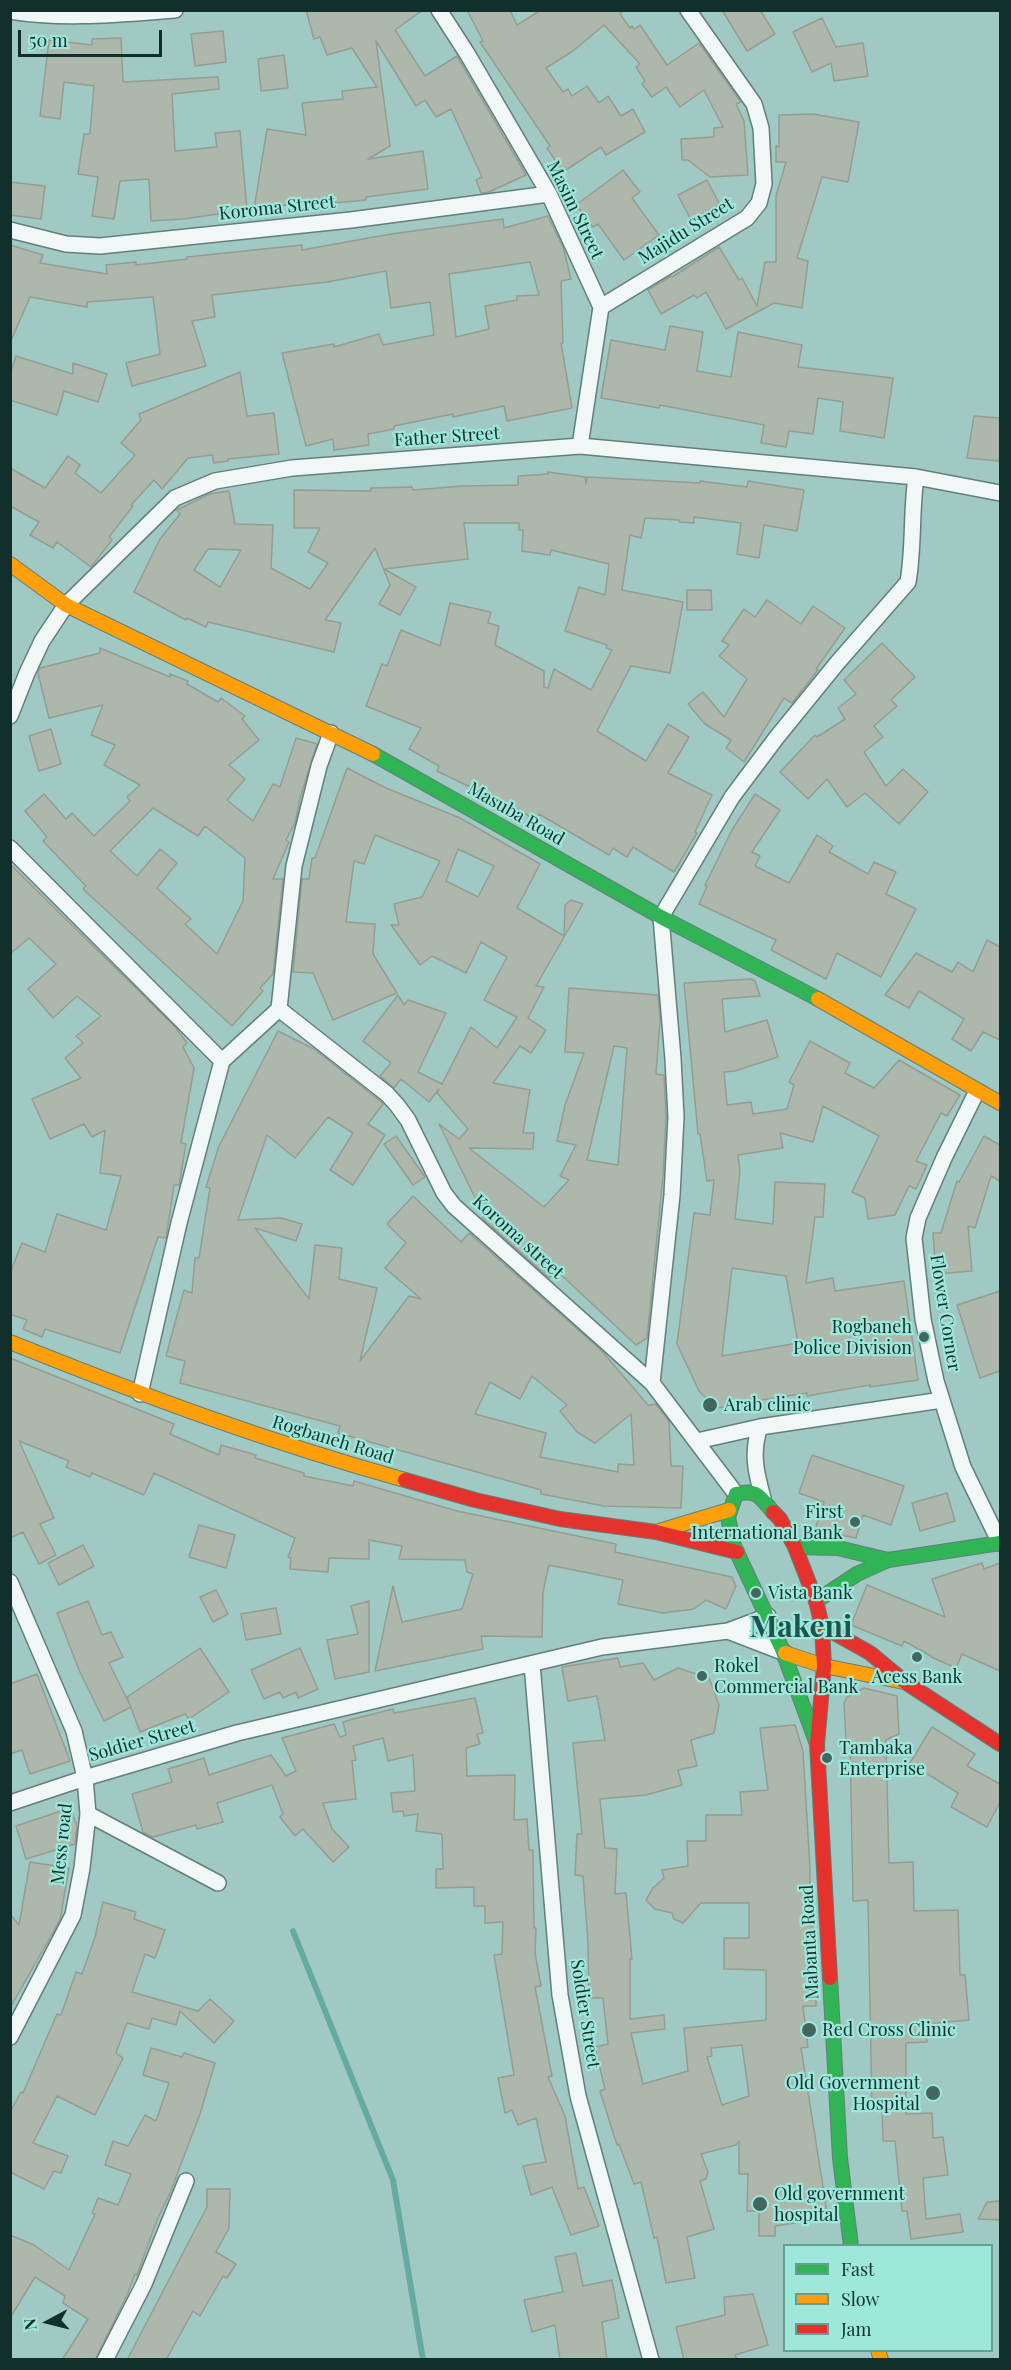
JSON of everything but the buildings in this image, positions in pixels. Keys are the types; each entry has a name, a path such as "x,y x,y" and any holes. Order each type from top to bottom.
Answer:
{"main road":[{"name":"Masuba Road","path":"10,564 66,605 377,756 661,917 817,998 1000,1103"},
{"name":"Rogbaneh Road","path":"10,1342 140,1394 312,1454 475,1500 560,1519 656,1532 737,1552"},
{"path":"750,1491 763,1498 780,1518 795,1547 816,1601 822,1626 824,1666 817,1744 784,1653 737,1552 729,1524 729,1510 736,1494 750,1491"},
{"path":"656,1532 729,1510"},
{"path":"816,1601 856,1574 888,1560 1000,1543"},
{"path":"795,1547 838,1548 888,1560"},
{"path":"822,1626 870,1653 905,1682 1000,1744"},
{"path":"784,1653 824,1666 905,1682"},
{"name":"Mabanta Road","path":"817,1744 840,2158 851,2244"}],"street":[{"path":"10,11 40,16 95,16 175,10"},
{"name":"Masim Street","path":"439,10 468,55 549,194 601,307"},
{"name":"Majidu Street","path":"601,307 747,218 759,203 764,184 764,160 761,128 754,104 688,10"},
{"name":"Koroma Street","path":"10,230 66,244 100,246 351,220 549,194"},
{"path":"580,446 601,307"},
{"name":"Father Street","path":"10,716 42,641 66,605 175,498 215,481 292,468 580,446 916,477 1000,494"},
{"path":"652,1383 672,1195 676,1117 661,917 732,797 838,662 908,582 911,567 916,477"},
{"path":"140,1394 179,1223 222,1061 279,1009 294,866 319,766 331,734"},
{"path":"10,848 222,1061"},
{"name":"Koroma street","path":"279,1009 387,1094 408,1120 444,1193 454,1206 652,1383 736,1494"},
{"name":"Flower Corner","path":"976,1091 914,1229 914,1238 923,1319 942,1400 963,1467 1000,1543"},
{"path":"697,1441 760,1427 942,1400"},
{"path":"760,1427 754,1449 763,1498"},
{"name":"Mess road","path":"10,1582 74,1731 86,1778 88,1814 82,1868 73,1915 10,2037"},
{"name":"Soldier Street","path":"10,1803 237,1733 602,1647 728,1631 768,1616"},
{"name":"Soldier Street","path":"728,1631 784,1653"},
{"name":"Soldier Street","path":"532,1664 560,1995 578,2096 651,2360"},
{"path":"88,1814 218,1883"},
{"path":"105,2360 144,2284 186,2181"}],"waterway":[{"path":"293,1931 393,2180 423,2360"}],"traffic: fast":[{"path":"373,754 661,917 818,999"},
{"path":"773,1512 758,1495 749,1492 736,1494 728,1517 734,1546 782,1649 817,1744"},
{"path":"816,1601 857,1574 888,1560 1000,1543"},
{"path":"795,1547 838,1548 888,1560"},
{"path":"830,1978 840,2158 851,2244"}],"traffic: slow":[{"path":"10,564 66,605 373,754"},
{"path":"818,999 1000,1103"},
{"path":"10,1342 206,1417 304,1450 405,1480"},
{"path":"656,1532 729,1510"},
{"path":"785,1653 824,1666 904,1682"},
{"path":"879,2352 881,2360"}],"traffic: jam":[{"path":"405,1480 475,1500 560,1519 656,1532 737,1552"},
{"path":"773,1512 780,1519 795,1547 816,1601 822,1626 824,1666 817,1744 830,1978"},
{"path":"822,1626 870,1653 905,1682 1000,1744"}],"place":[{"name":"Rogbaneh Police Division","path":"924,1337"},
{"name":"Arab clinic","path":"710,1405"},
{"name":"First International Bank","path":"855,1522"},
{"name":"Vista Bank","path":"756,1593"},
{"name":"Acess Bank","path":"917,1657"},
{"name":"Rokel Commercial Bank","path":"702,1676"},
{"name":"Tambaka Enterprise","path":"827,1758"},
{"name":"Red Cross Clinic","path":"809,2030"},
{"name":"Old Government Hospital","path":"933,2093"},
{"name":"Old government hospital","path":"760,2204"}],"district":[{"name":"Makeni","path":"801,1628"}]}
